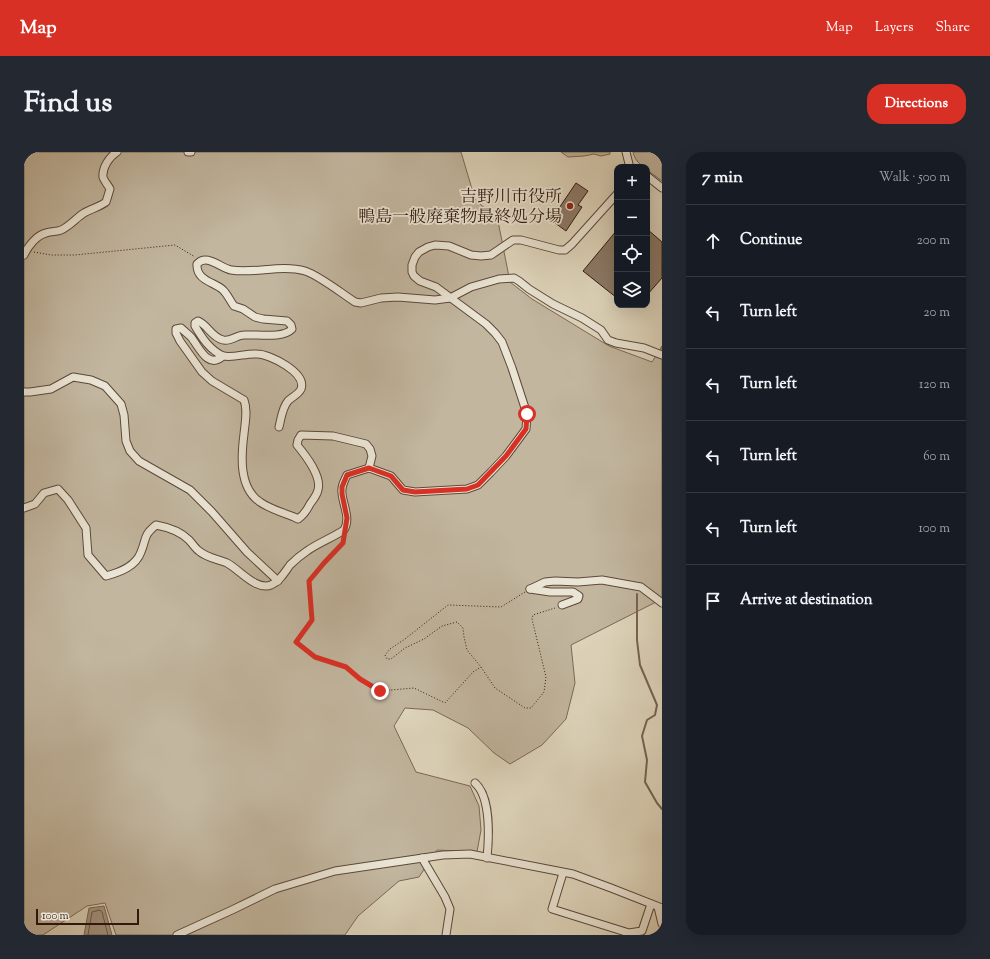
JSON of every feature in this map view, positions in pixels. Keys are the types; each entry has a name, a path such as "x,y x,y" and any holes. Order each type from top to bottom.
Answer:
{"street":[{"path":"25,253 38,236 60,231 84,213 106,202 110,189 103,179 104,172 111,156 117,152"},
{"path":"626,152 629,164"},
{"path":"650,178 662,188"},
{"path":"24,508 35,504 44,493 58,489 68,500 86,528 88,555 106,576 133,565 141,553 147,532 156,525 164,526 176,531 188,538 202,554 236,568 246,578 262,586 266,586 272,585 278,581 291,564 308,550 344,530 347,518 342,487 347,475 369,468 391,476 403,490 415,492 467,489 478,485 506,456 526,429 527,414 502,342 486,324 436,287 420,281 414,276 412,272 412,265 415,257 424,250 441,244 472,255 491,255 513,240 521,240 565,250 614,197"},
{"path":"279,427 284,407 301,391 302,385 300,378 293,370 267,355 257,354 234,357 223,356 215,353 195,326 195,323 198,321 202,323 208,331 223,340 228,340 242,335 265,336 289,332 292,329 291,325 287,321 255,317 243,309 234,306 222,289 208,283 198,272 197,264 200,260 204,259 214,262 230,270 301,270 316,277 355,302 361,304 381,298 435,300 450,298 471,287 499,279 514,278 552,304 582,318 601,330 608,340 644,348 662,355"},
{"path":"223,356 219,360 209,360 181,328 176,329 176,333 180,341 202,372 244,400 246,413 243,438 242,471 250,492 261,503 298,519 304,515 318,492 318,480 309,460 298,445 298,440 302,435 333,436 366,444 370,449 372,456 369,468"},
{"path":"24,392 51,389 74,377 91,380 105,386 121,404 124,415 126,441 130,451 139,461 190,490 212,512 247,552 278,581"},
{"path":"530,589 545,582 602,580 641,587 662,603"},
{"path":"530,589 550,592 573,592 579,596 578,600 562,605"},
{"path":"475,782 481,788 488,817 489,837 487,858"},
{"path":"177,935 275,889 335,871 443,855 470,854 573,874 657,906"},
{"path":"422,858 446,897 450,909 446,935"},
{"path":"563,873 552,909 629,933 642,931 657,906"},
{"path":"657,906 662,924"}],"path":[{"path":"25,253 75,255 175,245 200,260"},
{"path":"344,530 343,543 309,581 312,620 296,642 315,657 346,667 360,679 380,691 414,688 445,703 473,672 481,667"},
{"path":"530,589 501,607 448,605 390,649 385,655 387,659 391,659 405,648 424,639 442,626 457,622 463,628 467,650 496,688 525,708 531,708 544,692 546,677 532,619 533,615 562,605"}],"shaded area":[{"path":"24,152 461,152 475,199 498,221 510,282 532,299 609,346 652,362 662,346 662,599 571,645 575,683 566,719 542,745 510,764 494,753 468,728 433,710 405,708 394,726 416,772 470,786 479,806 481,830 477,852 437,850 419,877 399,881 358,916 345,935 116,935 105,903 87,906 43,935 24,935"},
{"path":"561,152 610,152 610,154 601,156 594,154 568,157"},
{"path":"633,152 662,152 662,181 650,172 650,164 640,164"}],"water":[{"path":"104,906 112,935 84,935 89,908"}],"building":[{"name":"吉野川市役所 鴨島一般廃棄物最終処分場","path":"576,183 588,191 578,205 582,207 566,231 551,220"},
{"path":"650,232 662,242 662,278 650,292"},
{"path":"614,234 614,296 583,271"}],"waterway":[{"path":"637,594 637,640 640,665 657,705 655,715 647,720 642,736 647,760 645,782 662,809"}],"place":[{"name":"吉野川市役所 鴨島一般廃棄物最終処分場","path":"570,206"}],"route":[{"path":"380,691 360,679 346,667 315,657 296,642 312,620 309,581 343,543 347,518 342,487 347,475 369,468 391,476 403,490 415,492 467,489 478,485 506,456 526,429 527,414"}]}
